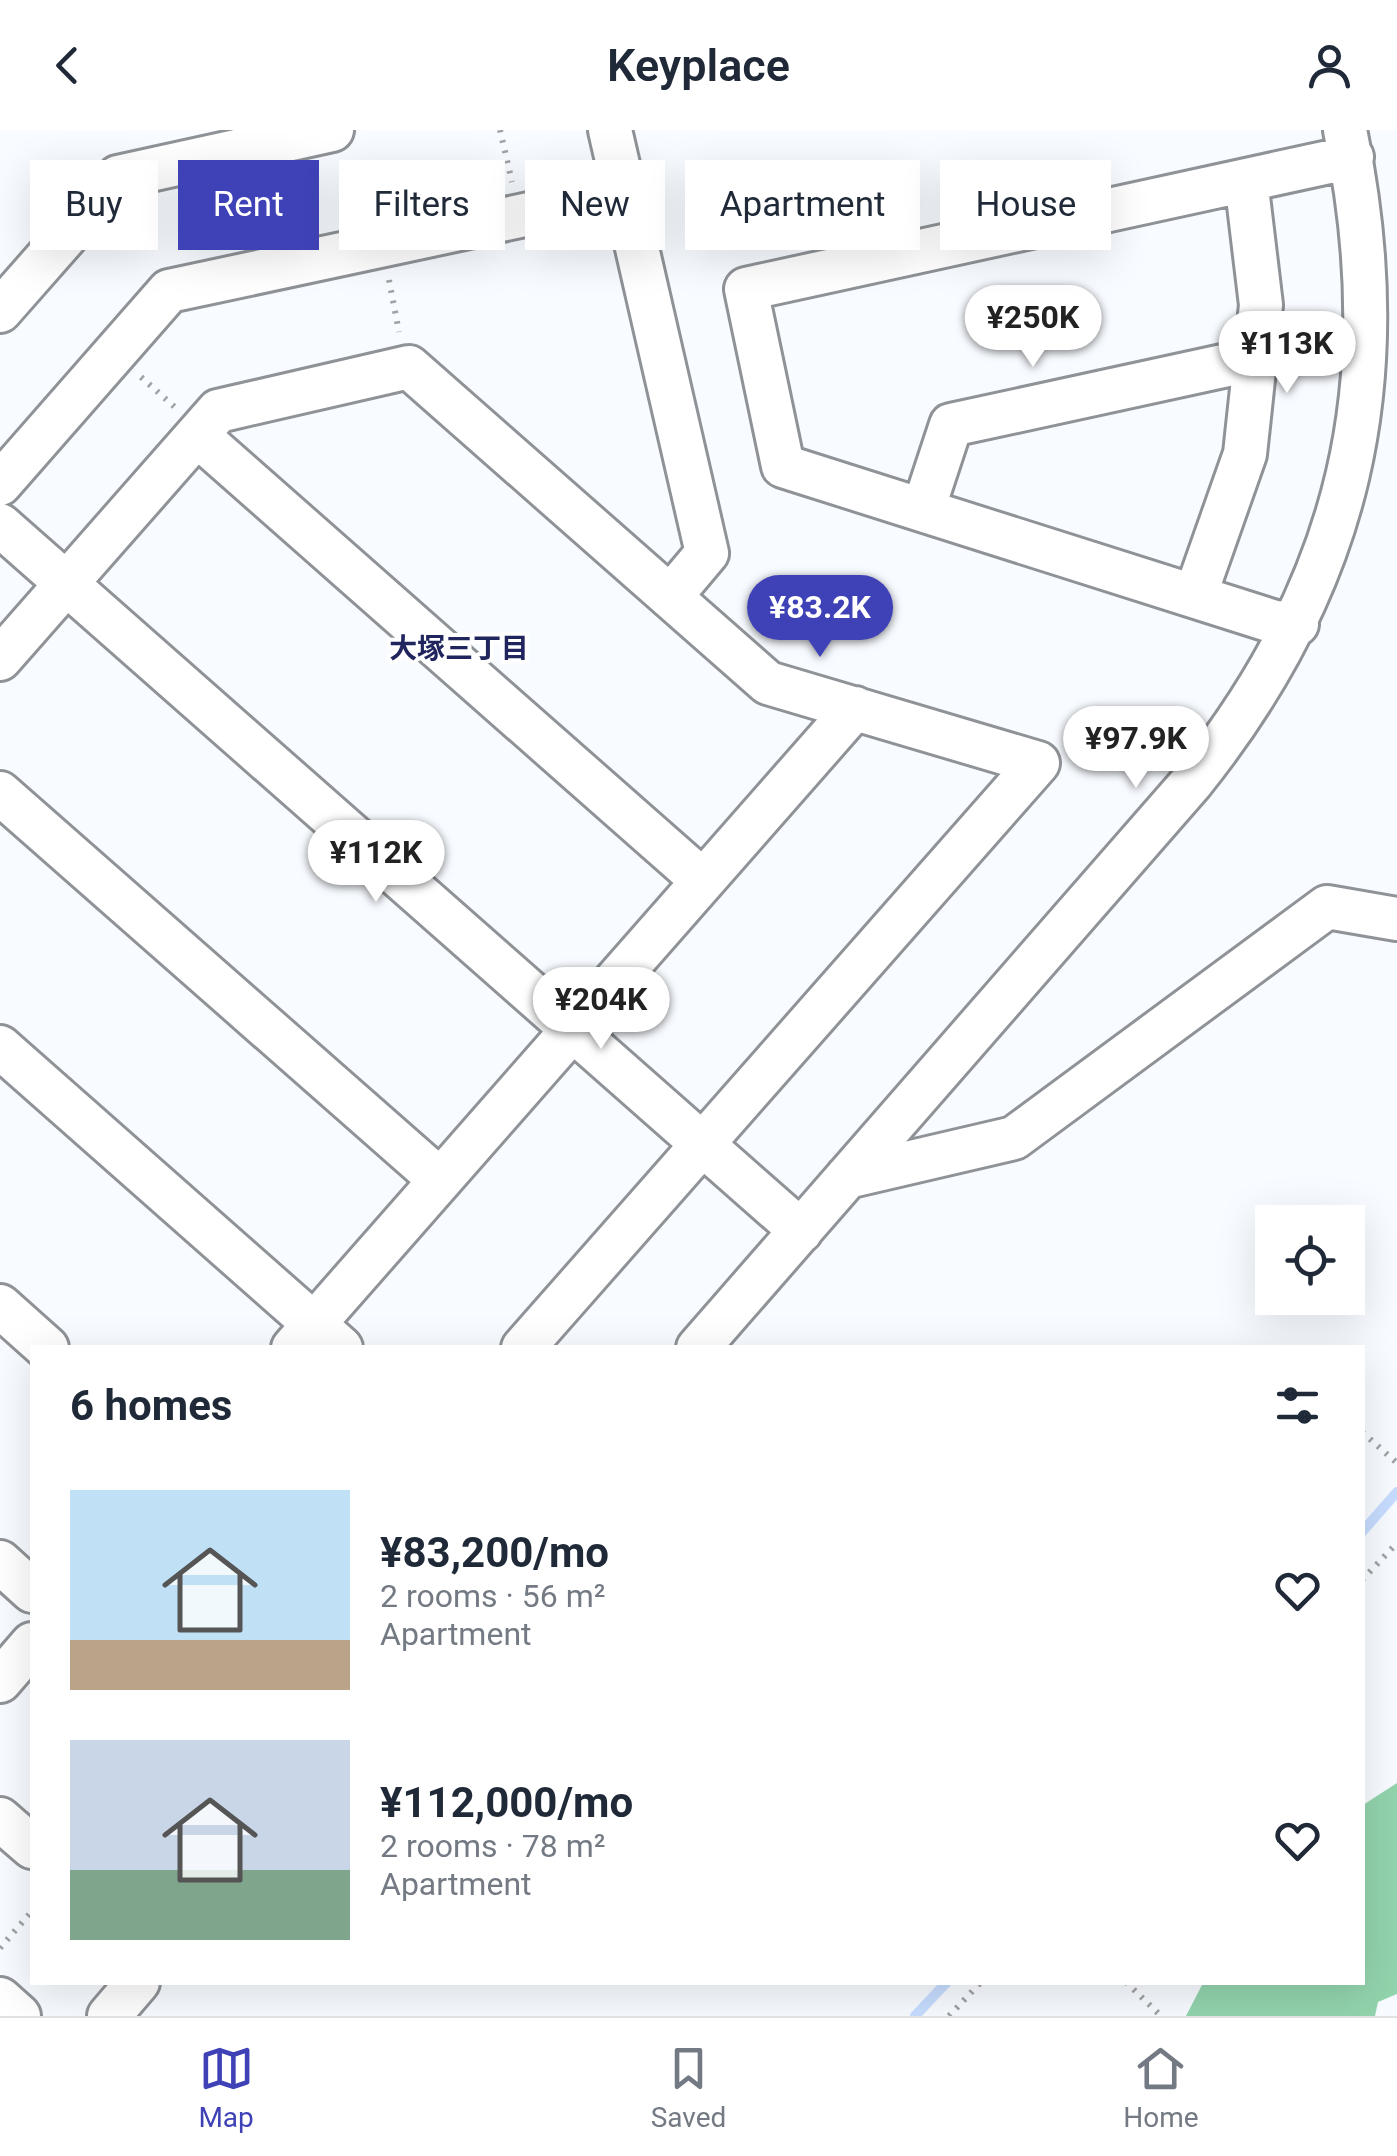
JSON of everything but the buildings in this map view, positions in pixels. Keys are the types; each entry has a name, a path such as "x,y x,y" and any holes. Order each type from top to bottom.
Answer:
{"street":[{"path":"8,285 118,177 332,130"},
{"path":"610,130 616,160"},
{"path":"701,1345 1203,768 1265,684 1297,624 1342,506 1358,443 1367,288 1366,232 1349,144 1246,180 746,289 783,466 1275,622 1297,624"},
{"path":"1195,596 1244,454 1260,305 1246,180"},
{"path":"505,219 525,215"},
{"path":"0,484 169,291 363,250"},
{"path":"636,250 706,553 670,597"},
{"path":"923,510 951,425 1255,360"},
{"path":"0,659 218,411 408,366 768,683 1038,763 527,1345"},
{"path":"199,432 703,881"},
{"path":"0,525 801,1231"},
{"path":"0,1047 316,1340 440,1180 855,708"},
{"path":"0,793 440,1180"},
{"path":"847,1177 1014,1138 1327,907 1397,919"},
{"path":"0,1306 44,1345"},
{"path":"0,1562 30,1589"},
{"path":"0,1681 30,1646"},
{"path":"0,1819 30,1846"},
{"path":"108,2016 135,1985"},
{"path":"0,1999 19,2016"}],"path":[{"path":"500,130 520,216"},
{"path":"383,250 408,366"},
{"path":"114,354 199,432"},
{"path":"1365,1435 1397,1463"},
{"path":"1365,1577 1397,1543"},
{"path":"0,1948 30,1912"},
{"path":"949,2016 978,1985"},
{"path":"1129,1985 1161,2016"}],"green space":[{"path":"1397,1783 1397,1994 1378,2002 1375,2016 1186,2016 1202,1985 1365,1985 1365,1804"}],"waterway":[{"path":"1365,1529 1397,1492"},
{"path":"915,2016 944,1985"}],"district":[{"name":"大塚三丁目","path":"459,648"}]}
